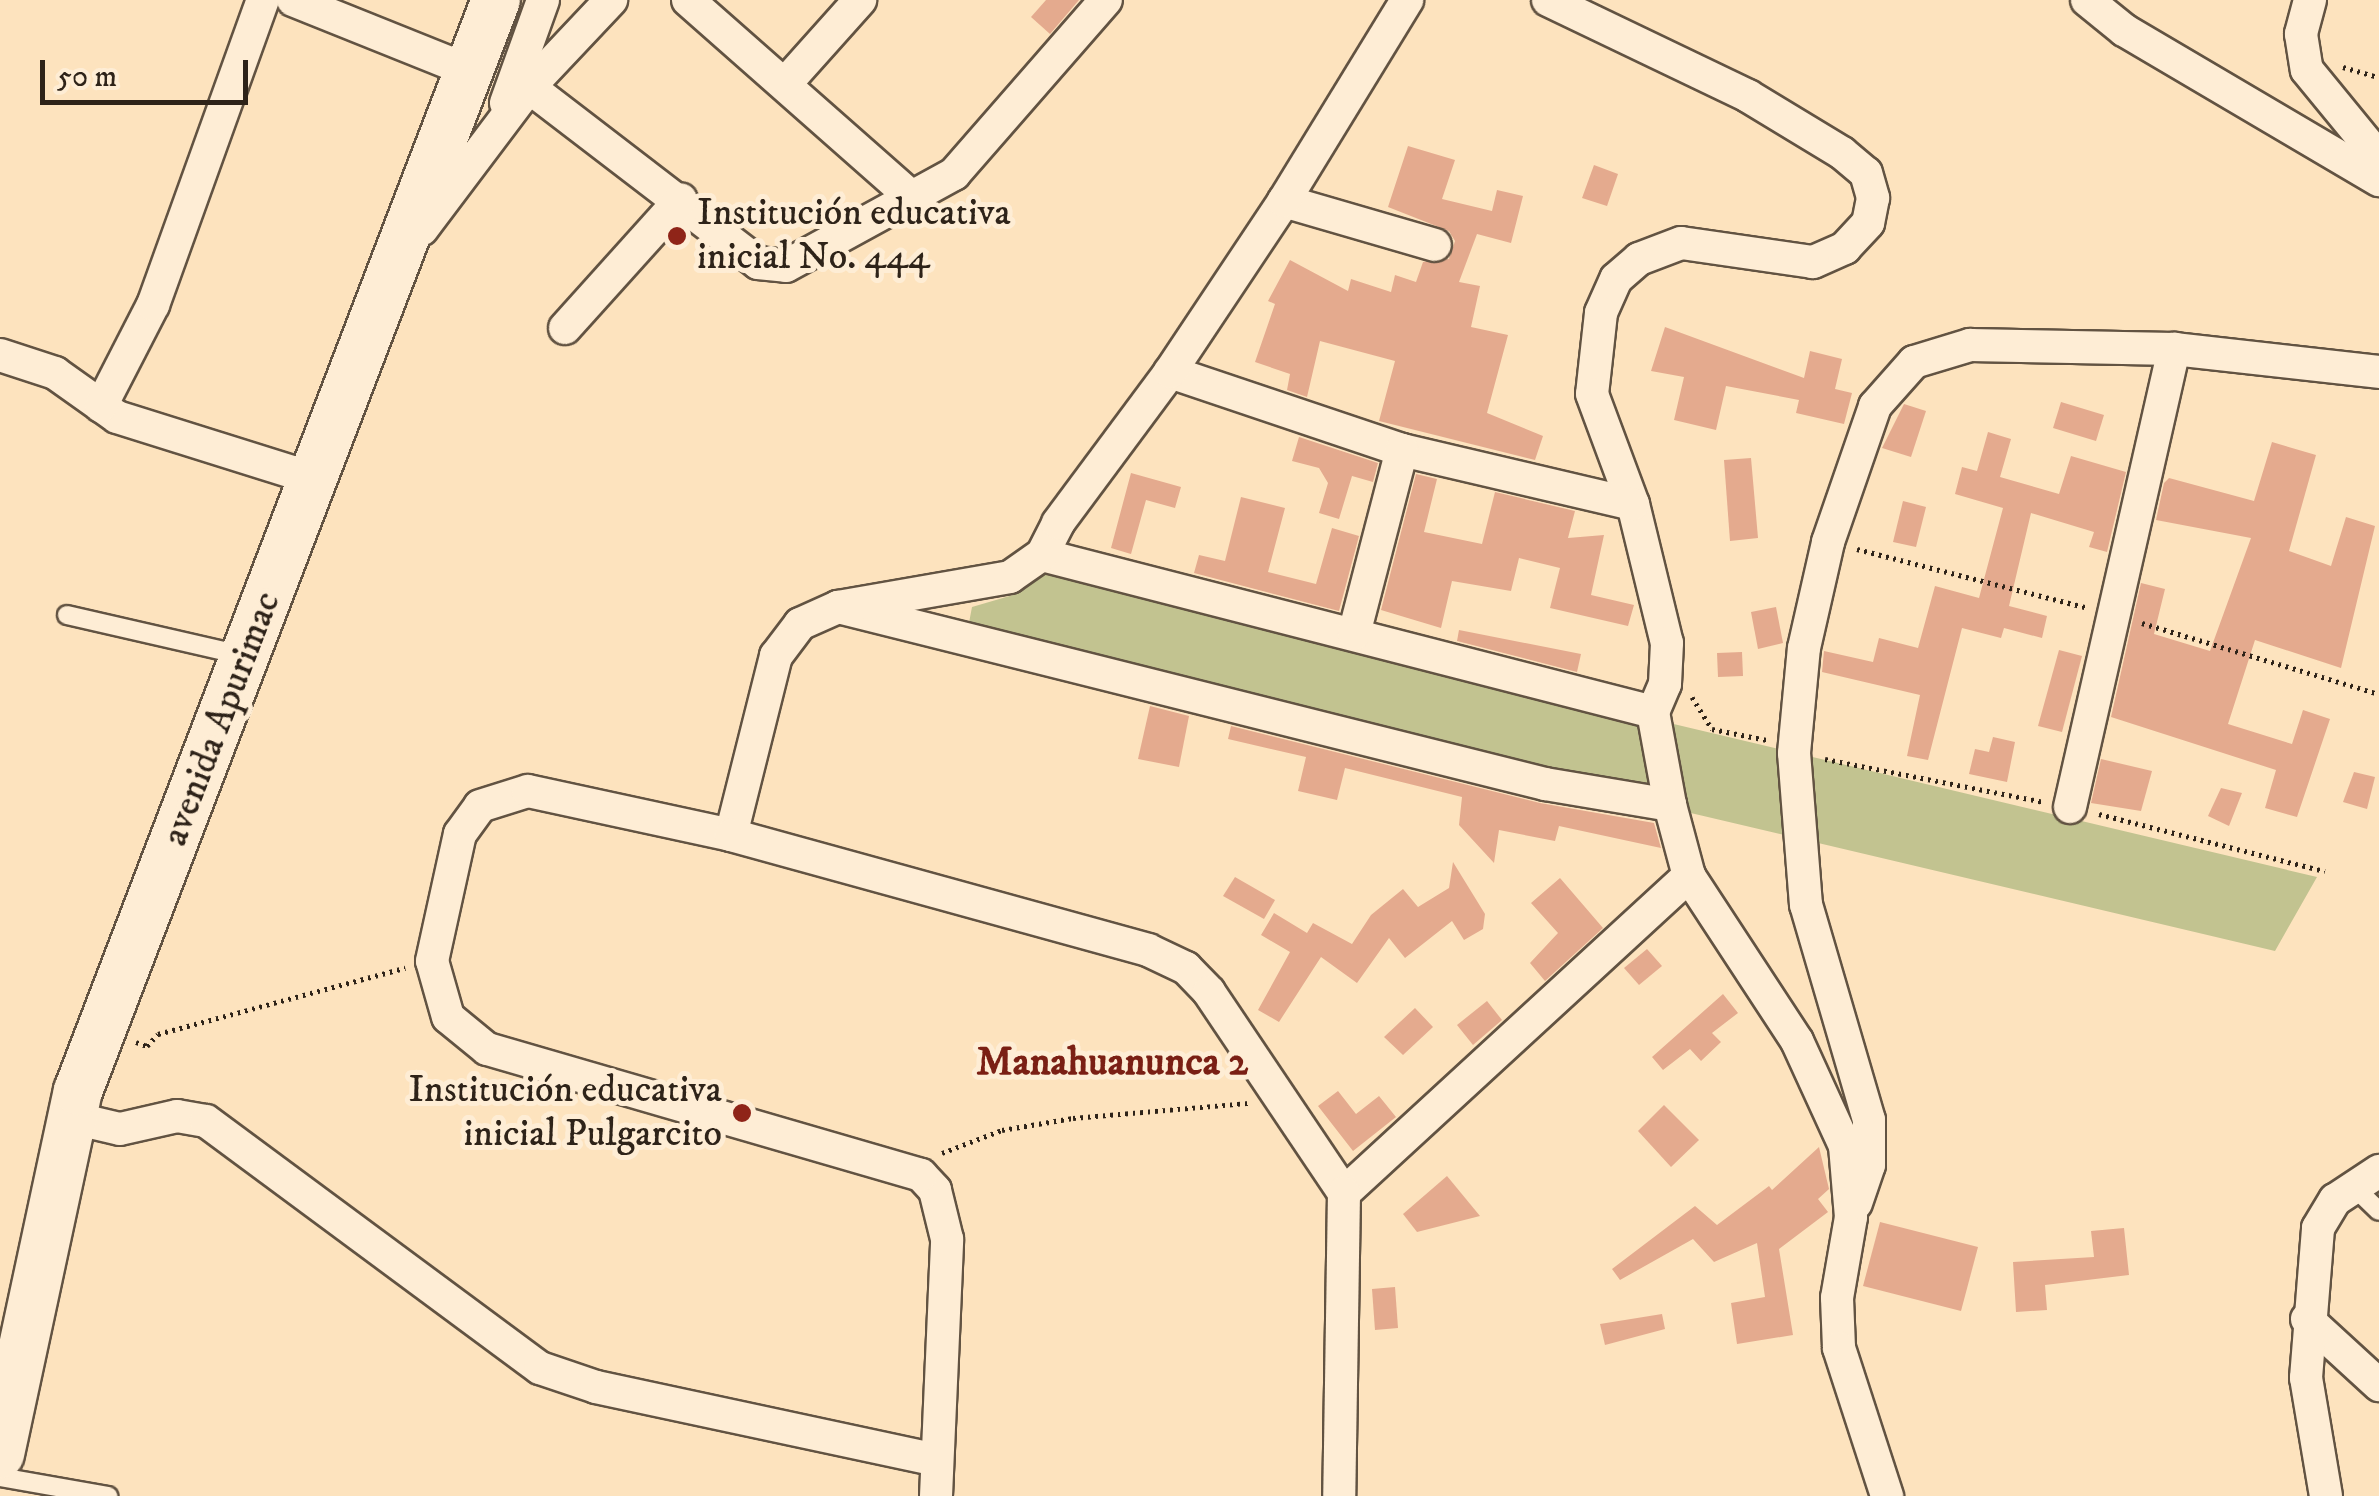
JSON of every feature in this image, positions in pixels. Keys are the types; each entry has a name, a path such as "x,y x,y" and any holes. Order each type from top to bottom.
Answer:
{"street":[{"path":"101,406 154,305 263,0"},
{"path":"293,0 470,71"},
{"name":"avenida Apurimac","path":"0,1454 73,1118 102,1030 404,252 496,0"},
{"path":"498,126 543,0"},
{"path":"404,252 529,86 611,0"},
{"path":"688,0 916,200"},
{"path":"785,84 860,0"},
{"path":"529,86 681,199 758,263 773,268 916,200 954,174 1106,0"},
{"path":"732,834 776,656 800,624 838,607 1010,577 1042,556 1058,523 1170,372 1284,201 1407,0"},
{"path":"1548,0 1748,96 1842,153 1866,173 1874,198 1868,223 1845,248 1814,262 1680,244 1639,259 1616,278 1601,313 1592,394 1633,504 1667,643 1665,684 1653,712 1670,804 1689,876 1797,1041 1846,1146 1851,1217"},
{"path":"2087,0 2124,30 2379,180"},
{"path":"2310,0 2301,34 2307,70 2379,158"},
{"path":"564,328 681,199"},
{"path":"1284,201 1435,245"},
{"path":"1888,1496 1839,1348 1837,1298 1851,1217 1870,1165 1869,1120 1806,904 1794,753 1804,648 1828,542 1876,406 1914,362 1970,345 2174,349 2379,372"},
{"path":"2070,807 2174,349"},
{"path":"0,355 55,373 117,417 315,479"},
{"path":"1170,372 1402,450 1633,504"},
{"path":"1354,634 1402,450"},
{"path":"1042,556 1653,712"},
{"path":"838,607 1545,784 1670,804"},
{"path":"936,1496 947,1239 944,1212 921,1175 487,1048 448,1017 432,961 460,834 480,806 528,790 732,834 1161,956 1186,968 1210,992 1344,1193 1339,1496"},
{"path":"1344,1193 1689,876"},
{"path":"73,1118 120,1129 177,1116 206,1122 540,1368 596,1386 936,1460"},
{"path":"2326,1496 2306,1378 2306,1319 2318,1228 2365,1178"},
{"path":"2306,1319 2379,1385"}],"lane":[{"path":"67,615 247,656"},
{"path":"2365,1178 2379,1212"},
{"path":"0,1477 108,1496"}],"path":[{"path":"1828,542 2116,614 2379,694"},
{"path":"1653,712 1692,696 1712,729 1772,741 1794,753 2070,807 2325,872"},
{"path":"102,1030 148,1046 158,1034 432,961"},
{"path":"921,1175 946,1148 1002,1130 1282,1100"}],"green space":[{"path":"1043,574 2317,877 2275,951 1678,810 968,628 972,607 1013,595"}],"building":[{"path":"1046,0 1079,0 1050,34 1031,17"},
{"path":"1408,146 1455,160 1442,199 1492,211 1497,190 1523,196 1511,243 1477,234 1459,282 1480,286 1471,327 1508,335 1487,413 1543,436 1535,460 1379,421 1395,361 1320,341 1307,397 1287,390 1290,374 1255,362 1275,304 1268,301 1290,260 1348,291 1351,279 1391,292 1395,275 1416,282 1423,262 1449,259 1455,241 1449,231 1388,207"},
{"path":"1594,165 1618,174 1607,206 1582,198"},
{"path":"1665,327 1804,378 1810,351 1842,359 1835,389 1852,393 1844,424 1796,413 1799,400 1726,386 1716,430 1674,420 1684,377 1651,371"},
{"path":"2061,402 2104,415 2096,441 2053,428"},
{"path":"1904,404 1926,411 1911,457 1882,448"},
{"path":"1988,432 2011,439 2000,477 2059,494 2071,456 2126,472 2107,552 2089,547 2094,532 2031,513 2009,606 2047,616 2042,638 2004,628 2001,638 1962,628 1928,760 1907,756 1920,695 1822,672 1824,651 1873,662 1879,638 1918,648 1935,586 1979,598 2003,508 1955,494 1962,467 1977,471"},
{"path":"1299,437 1378,463 1373,482 1352,476 1339,519 1319,513 1328,483 1319,468 1292,461"},
{"path":"2272,442 2316,455 2289,551 2331,566 2346,517 2375,526 2341,668 2255,640 2228,724 2292,744 2303,710 2330,719 2297,817 2265,808 2276,770 2111,717 2141,583 2165,589 2154,634 2210,651 2251,538 2156,520 2164,483 2169,478 2254,501"},
{"path":"1751,458 1758,538 1730,541 1724,460"},
{"path":"1131,473 1181,487 1175,508 1146,500 1131,554 1111,548"},
{"path":"1416,474 1437,479 1424,532 1482,544 1495,492 1575,511 1568,538 1604,535 1591,595 1634,605 1628,626 1550,608 1560,568 1519,558 1511,591 1452,581 1441,628 1381,610"},
{"path":"1241,497 1285,508 1268,572 1316,584 1332,528 1359,536 1339,611 1194,573 1199,555 1225,561"},
{"path":"1903,501 1926,507 1916,547 1893,542"},
{"path":"1776,607 1783,643 1758,649 1751,612"},
{"path":"1459,630 1581,654 1577,672 1457,641"},
{"path":"2059,650 2082,656 2062,732 2038,726"},
{"path":"1742,652 1743,676 1718,677 1717,653"},
{"path":"1150,706 1189,716 1179,767 1138,759"},
{"path":"1231,726 1540,803 1654,823 1661,848 1559,826 1555,841 1499,830 1494,863 1459,825 1462,797 1345,768 1337,800 1298,791 1306,757 1228,739"},
{"path":"1993,737 2015,742 2007,782 1969,774 1975,749 1989,752"},
{"path":"2101,759 2152,771 2141,811 2091,803"},
{"path":"2354,772 2375,777 2367,809 2343,802"},
{"path":"2221,788 2242,793 2229,826 2208,816"},
{"path":"1453,862 1485,914 1483,929 1464,940 1452,921 1405,958 1389,938 1357,983 1321,957 1279,1022 1258,1010 1290,952 1261,935 1274,913 1307,933 1313,923 1352,944 1371,915 1403,889 1418,907 1449,888"},
{"path":"1235,877 1275,900 1264,919 1223,896"},
{"path":"1560,878 1603,928 1545,981 1530,963 1558,933 1531,903"},
{"path":"1647,949 1662,966 1639,985 1624,968"},
{"path":"1723,994 1738,1013 1712,1033 1721,1042 1701,1061 1690,1049 1663,1070 1652,1057"},
{"path":"1487,1001 1502,1020 1473,1045 1457,1025"},
{"path":"1415,1008 1433,1027 1403,1055 1384,1037"},
{"path":"1338,1091 1356,1114 1379,1096 1396,1117 1353,1151 1318,1106"},
{"path":"1664,1105 1699,1140 1671,1167 1638,1131"},
{"path":"1819,1147 1829,1189 1818,1199 1828,1212 1779,1249 1793,1335 1737,1344 1731,1303 1765,1297 1757,1243 1714,1262 1693,1239 1620,1280 1612,1269 1695,1206 1717,1225 1769,1186 1772,1190"},
{"path":"1447,1176 1480,1216 1417,1232 1403,1214"},
{"path":"1880,1222 1978,1247 1961,1311 1863,1286"},
{"path":"2124,1228 2129,1275 2045,1285 2047,1310 2016,1312 2013,1262 2094,1257 2091,1231"},
{"path":"1395,1287 1398,1328 1375,1330 1372,1289"},
{"path":"1662,1314 1665,1329 1605,1345 1600,1324"}],"place":[{"name":"Institución educativa inicial No. 444","path":"677,236"},
{"name":"Institución educativa inicial Pulgarcito","path":"742,1113"}],"district":[{"name":"Manahuanunca 2","path":"1112,1063"}]}
